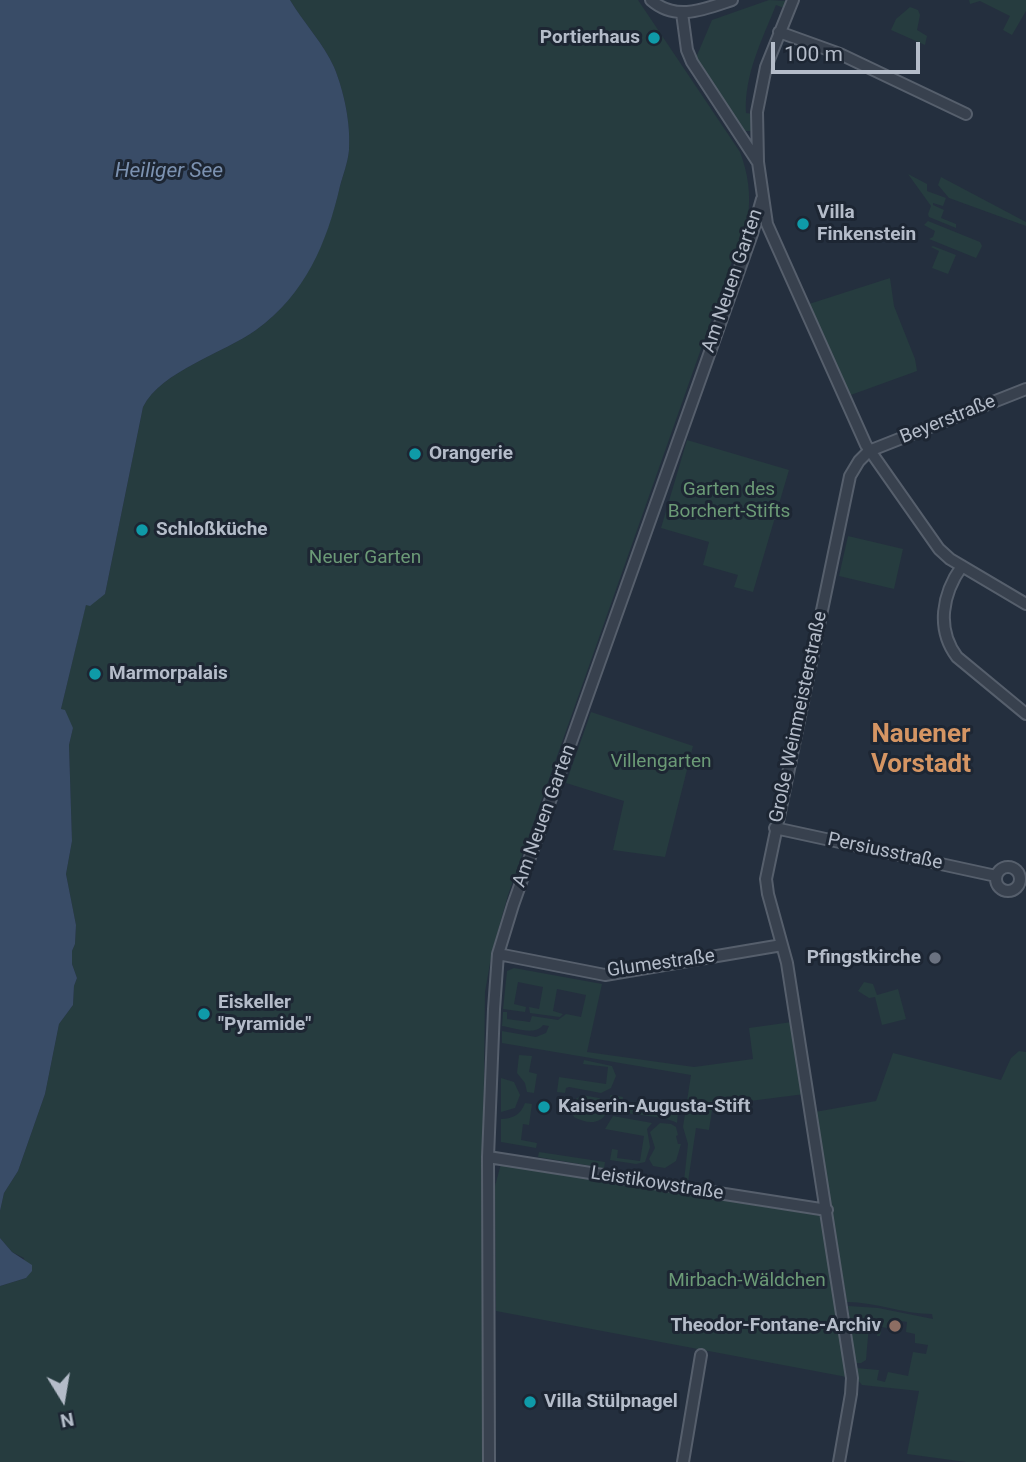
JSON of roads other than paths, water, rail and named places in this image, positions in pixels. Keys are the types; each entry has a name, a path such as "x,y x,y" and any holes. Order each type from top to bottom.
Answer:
{"street":[{"path":"651,0 662,8 682,13 732,0"},
{"path":"793,0 766,67 758,104 758,162 767,224 869,451 939,549 1026,604"},
{"path":"682,13 687,50 692,62 758,162"},
{"path":"779,32 840,54 966,114"},
{"name":"Am Neuen Garten","path":"489,1462 488,1157 498,954 762,199"},
{"name":"Beyerstraße","path":"869,451 1026,388"},
{"name":"Große Weinmeisterstraße","path":"839,1462 852,1378 787,962 766,879 850,476 869,451"},
{"path":"962,566 954,578 945,608 945,636 949,646 957,657 1026,714"},
{"name":"Persiusstraße","path":"775,828 996,876"},
{"name":"Glumestraße","path":"498,954 605,975 782,945"},
{"name":"Leistikowstraße","path":"488,1157 827,1210"},
{"path":"683,1462 701,1355"}],"water":[{"name":"Heiliger See","path":"0,0 290,0 334,67 346,108 349,150 321,247 301,284 288,301 256,330 164,383 143,407 105,594 90,606 86,605 61,709 65,710 73,728 69,745 72,841 66,874 76,925 72,951 72,964 77,978 73,1005 59,1024 45,1094 18,1171 4,1193 0,1211"},
{"path":"0,1238 12,1252 32,1265 32,1271 26,1278 0,1286"}],"place":[{"name":"Portierhaus","path":"654,38"},
{"name":"Villa Finkenstein","path":"803,224"},
{"name":"Orangerie","path":"415,454"},
{"name":"Schloßküche","path":"142,530"},
{"name":"Marmorpalais","path":"95,674"},
{"name":"Pfingstkirche","path":"935,958"},
{"name":"Eiskeller \"Pyramide\"","path":"204,1014"},
{"name":"Kaiserin-Augusta-Stift","path":"544,1107"},
{"name":"Theodor-Fontane-Archiv","path":"895,1326"},
{"name":"Villa Stülpnagel","path":"530,1402"}],"district":[{"name":"Nauener Vorstadt","path":"921,750"}],"park label":[{"name":"Garten des Borchert-Stifts","path":"729,501"},
{"name":"Neuer Garten","path":"365,558"},
{"name":"Villengarten","path":"661,762"},
{"name":"Mirbach-Wäldchen","path":"747,1281"}]}
